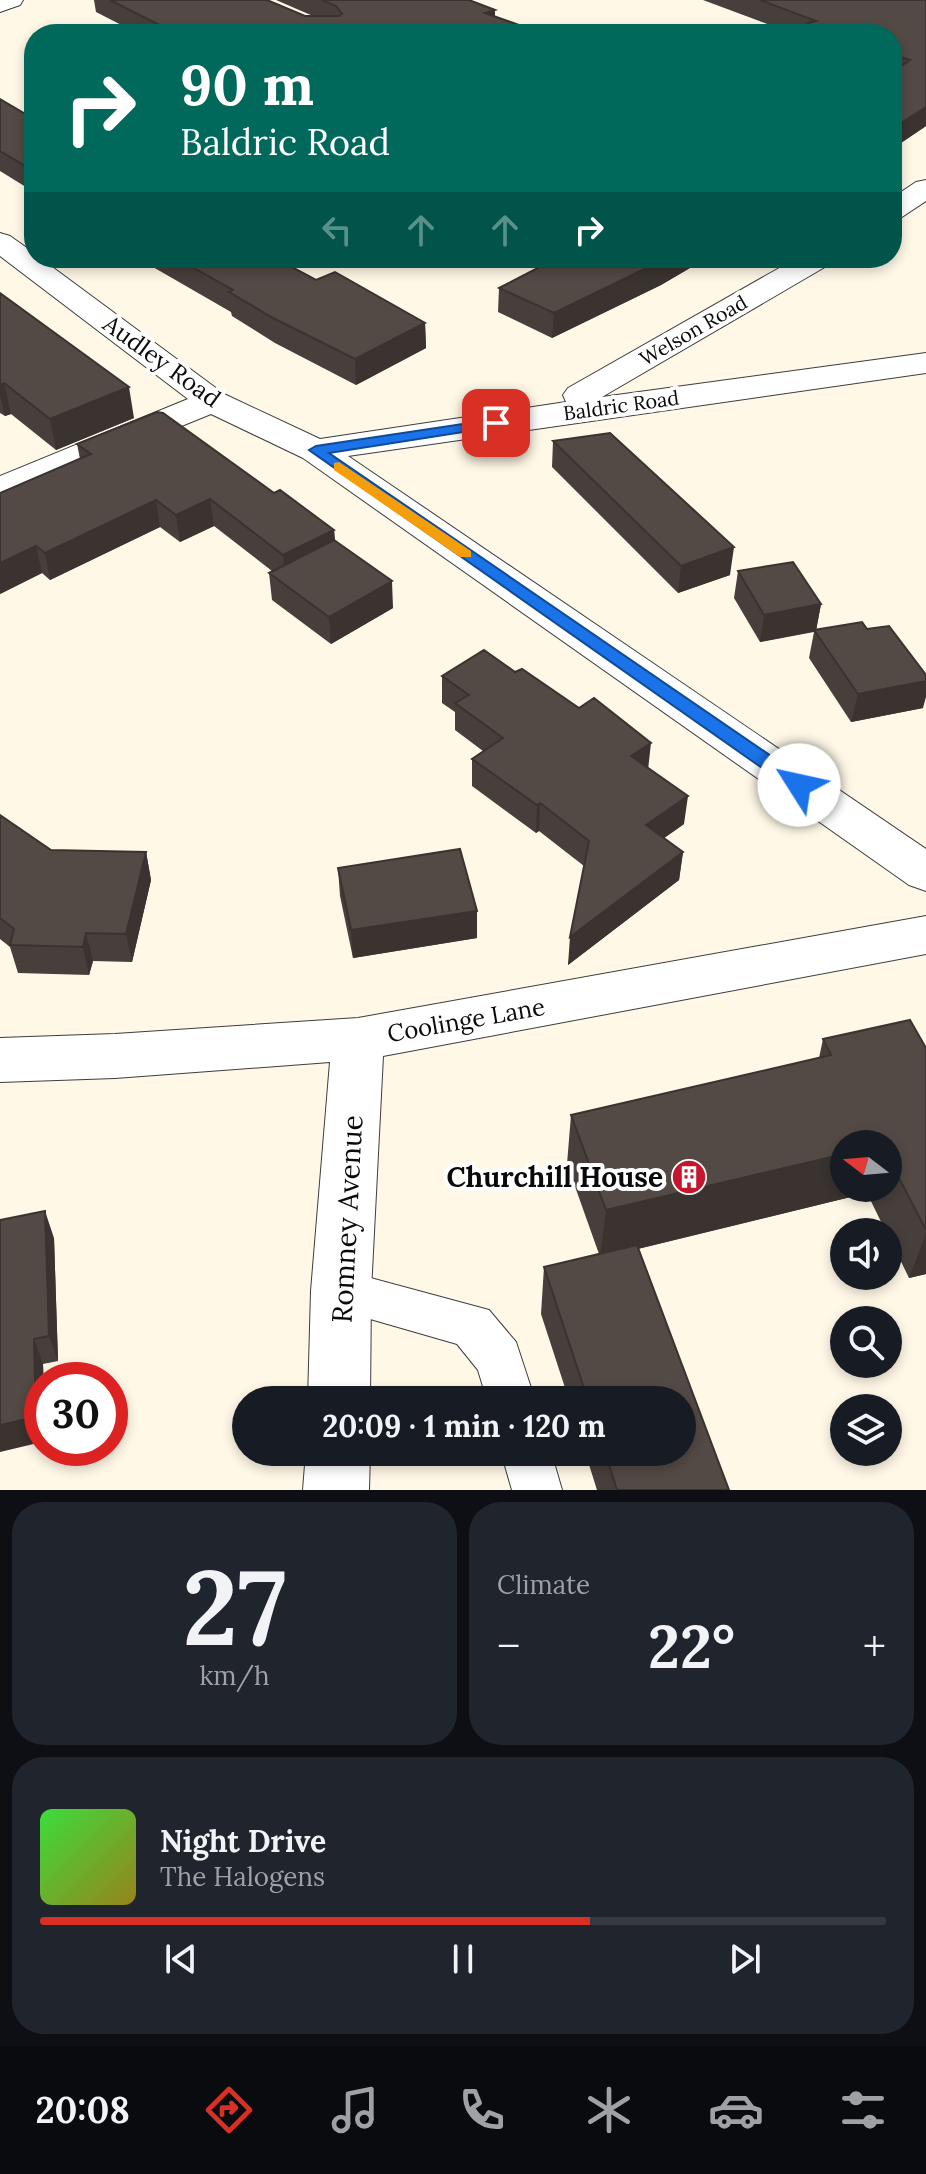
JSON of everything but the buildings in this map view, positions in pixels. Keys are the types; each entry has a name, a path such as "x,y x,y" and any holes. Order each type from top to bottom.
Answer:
{"street":[{"path":"0,5 12,0"},
{"path":"902,204 926,188"},
{"name":"Audley Road","path":"0,242 24,260"},
{"name":"Audley Road","path":"35,268 212,401 316,450 926,873"},
{"name":"Welson Road","path":"586,409 580,395 802,268"},
{"name":"Baldric Road","path":"316,450 586,409 926,363"},
{"path":"0,489 212,401"},
{"name":"Coolinge Lane","path":"0,1060 358,1039 926,935"},
{"name":"Romney Avenue","path":"339,1386 341,1291 358,1039"},
{"path":"336,1490 337,1466"}],"lane":[{"path":"341,1291 472,1326 499,1358 507,1386"},
{"path":"530,1466 537,1490"}],"slow traffic":[{"path":"339,466 466,554"}],"place":[{"name":"Churchill House","path":"689,1177"}],"route":[{"path":"496,423 316,450 799,785"}]}
